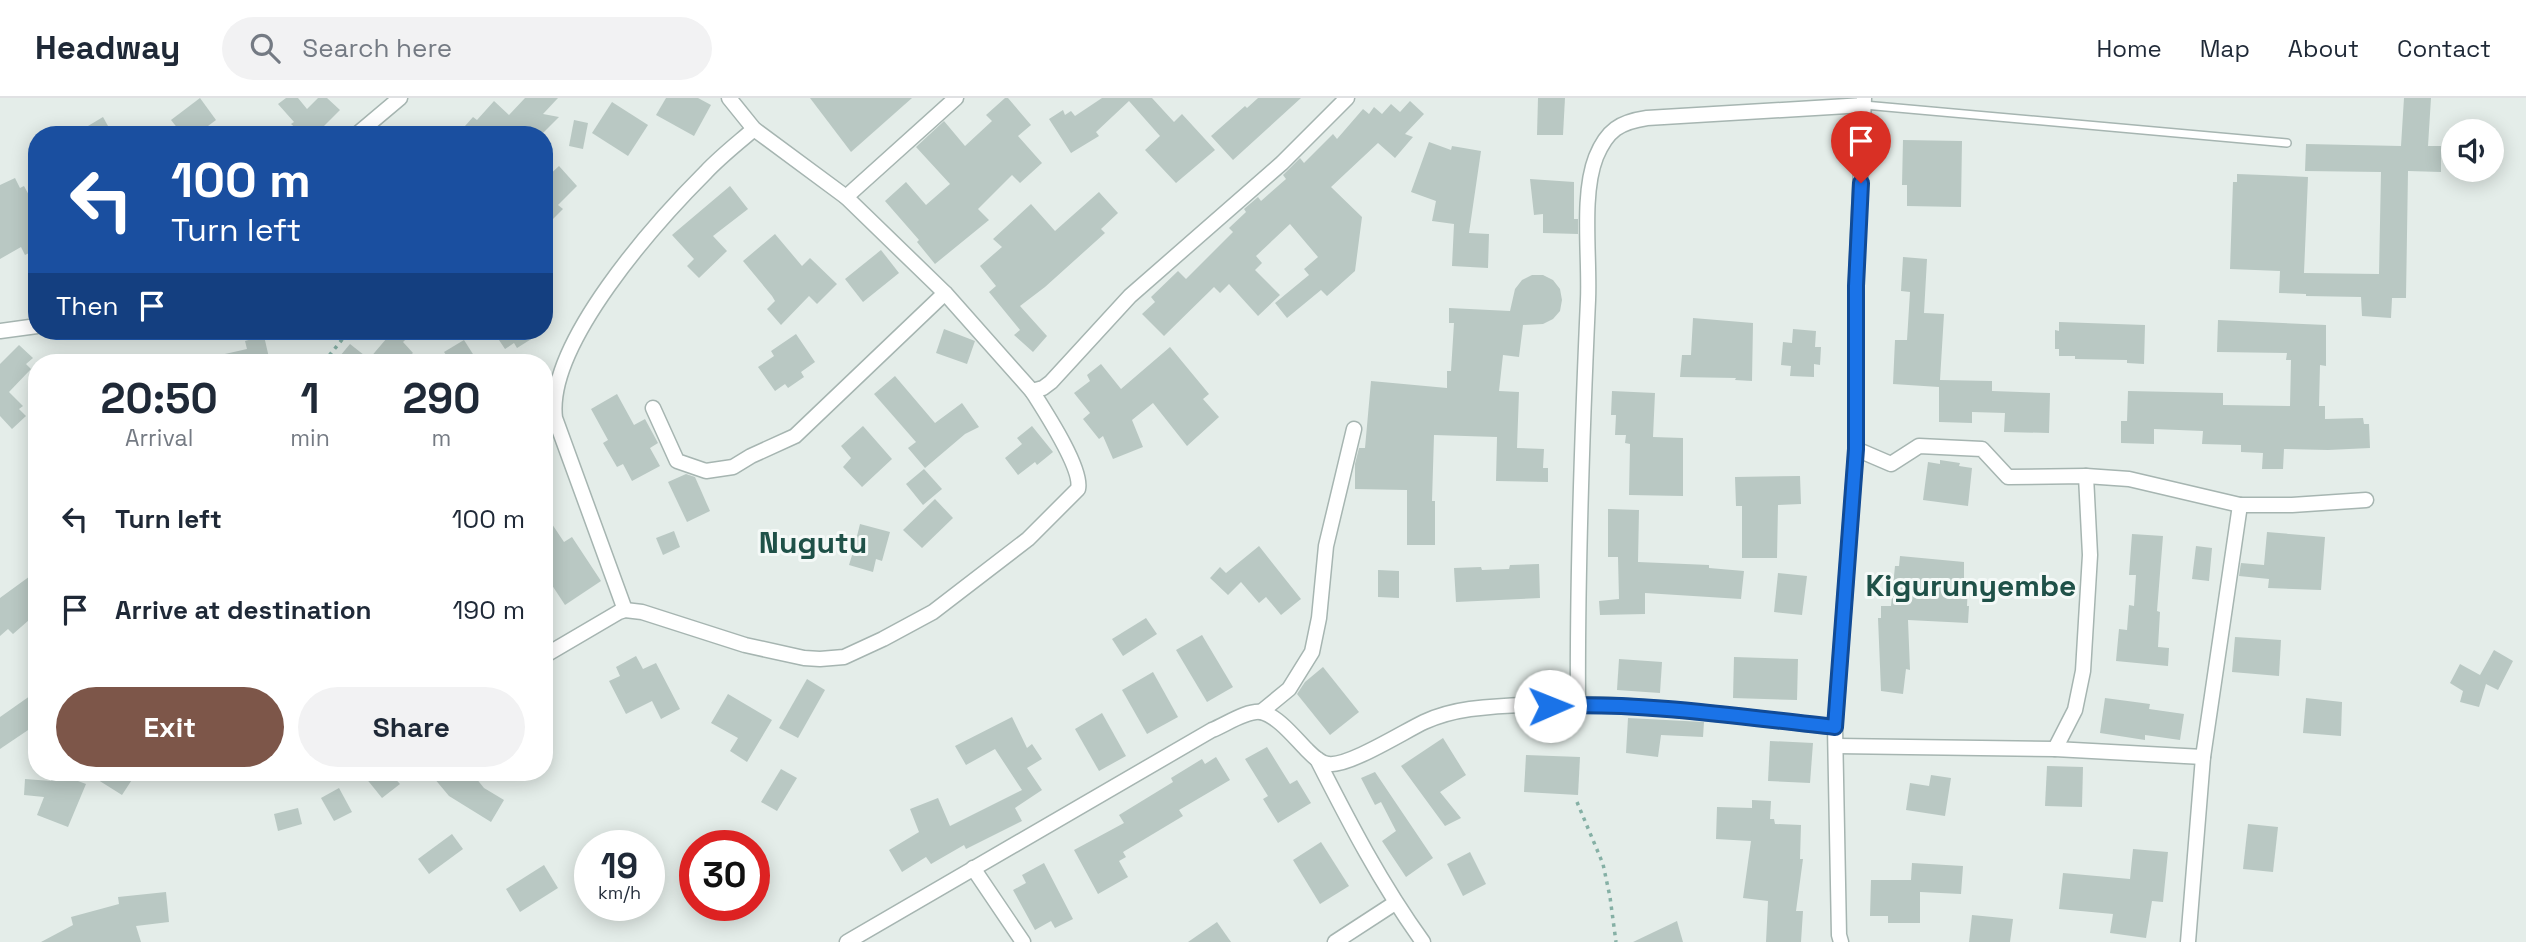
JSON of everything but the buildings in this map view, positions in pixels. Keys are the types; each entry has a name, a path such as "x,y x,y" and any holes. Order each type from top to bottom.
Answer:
{"street":[{"path":"368,126 400,98"},
{"path":"553,651 625,610 642,612 745,645 820,659 844,657 933,612 1028,539 1078,489 1079,478 1061,439 1032,391 945,293 846,197 754,129 729,98"},
{"path":"846,197 956,98"},
{"path":"1032,391 1051,382 1130,296 1282,163 1347,98"},
{"path":"1578,705 1581,418 1588,298 1589,201 1595,160 1603,142 1613,129 1633,120 1864,102 1856,286 1856,449 1835,727 1836,862 1841,942"},
{"path":"625,610 555,418 556,389 584,321 615,277 706,171 754,129"},
{"path":"653,408 677,461 706,471 733,467 795,436 945,293"},
{"path":"0,331 28,327"},
{"path":"847,942 1212,730 1261,712 1289,689 1312,652 1319,618 1326,546 1354,429"},
{"path":"1856,449 1891,464 1919,446 1982,449 2008,477 2086,476 2129,479 2240,505 2366,500"},
{"path":"2055,749 2075,710 2083,670 2090,555 2086,476"},
{"path":"2188,942 2203,757 2240,505"},
{"path":"1261,712 1278,722 1317,759 1328,764 1342,762 1427,721 1468,709 1578,705 1702,712 1835,727"},
{"path":"1837,746 2055,749 2203,757"},
{"path":"1317,759 1395,903 1423,942"},
{"path":"973,868 1023,942"},
{"path":"1335,942 1395,903"}],"lane":[{"path":"1864,102 2287,143"}],"path":[{"path":"330,354 342,340"},
{"path":"1577,802 1603,864 1616,942"}],"district":[{"name":"Nugutu","path":"813,542"},
{"name":"Kigurunyembe","path":"1971,585"}],"route":[{"path":"1550,706 1578,705 1702,712 1835,727 1856,449 1856,286 1861,183"}]}
